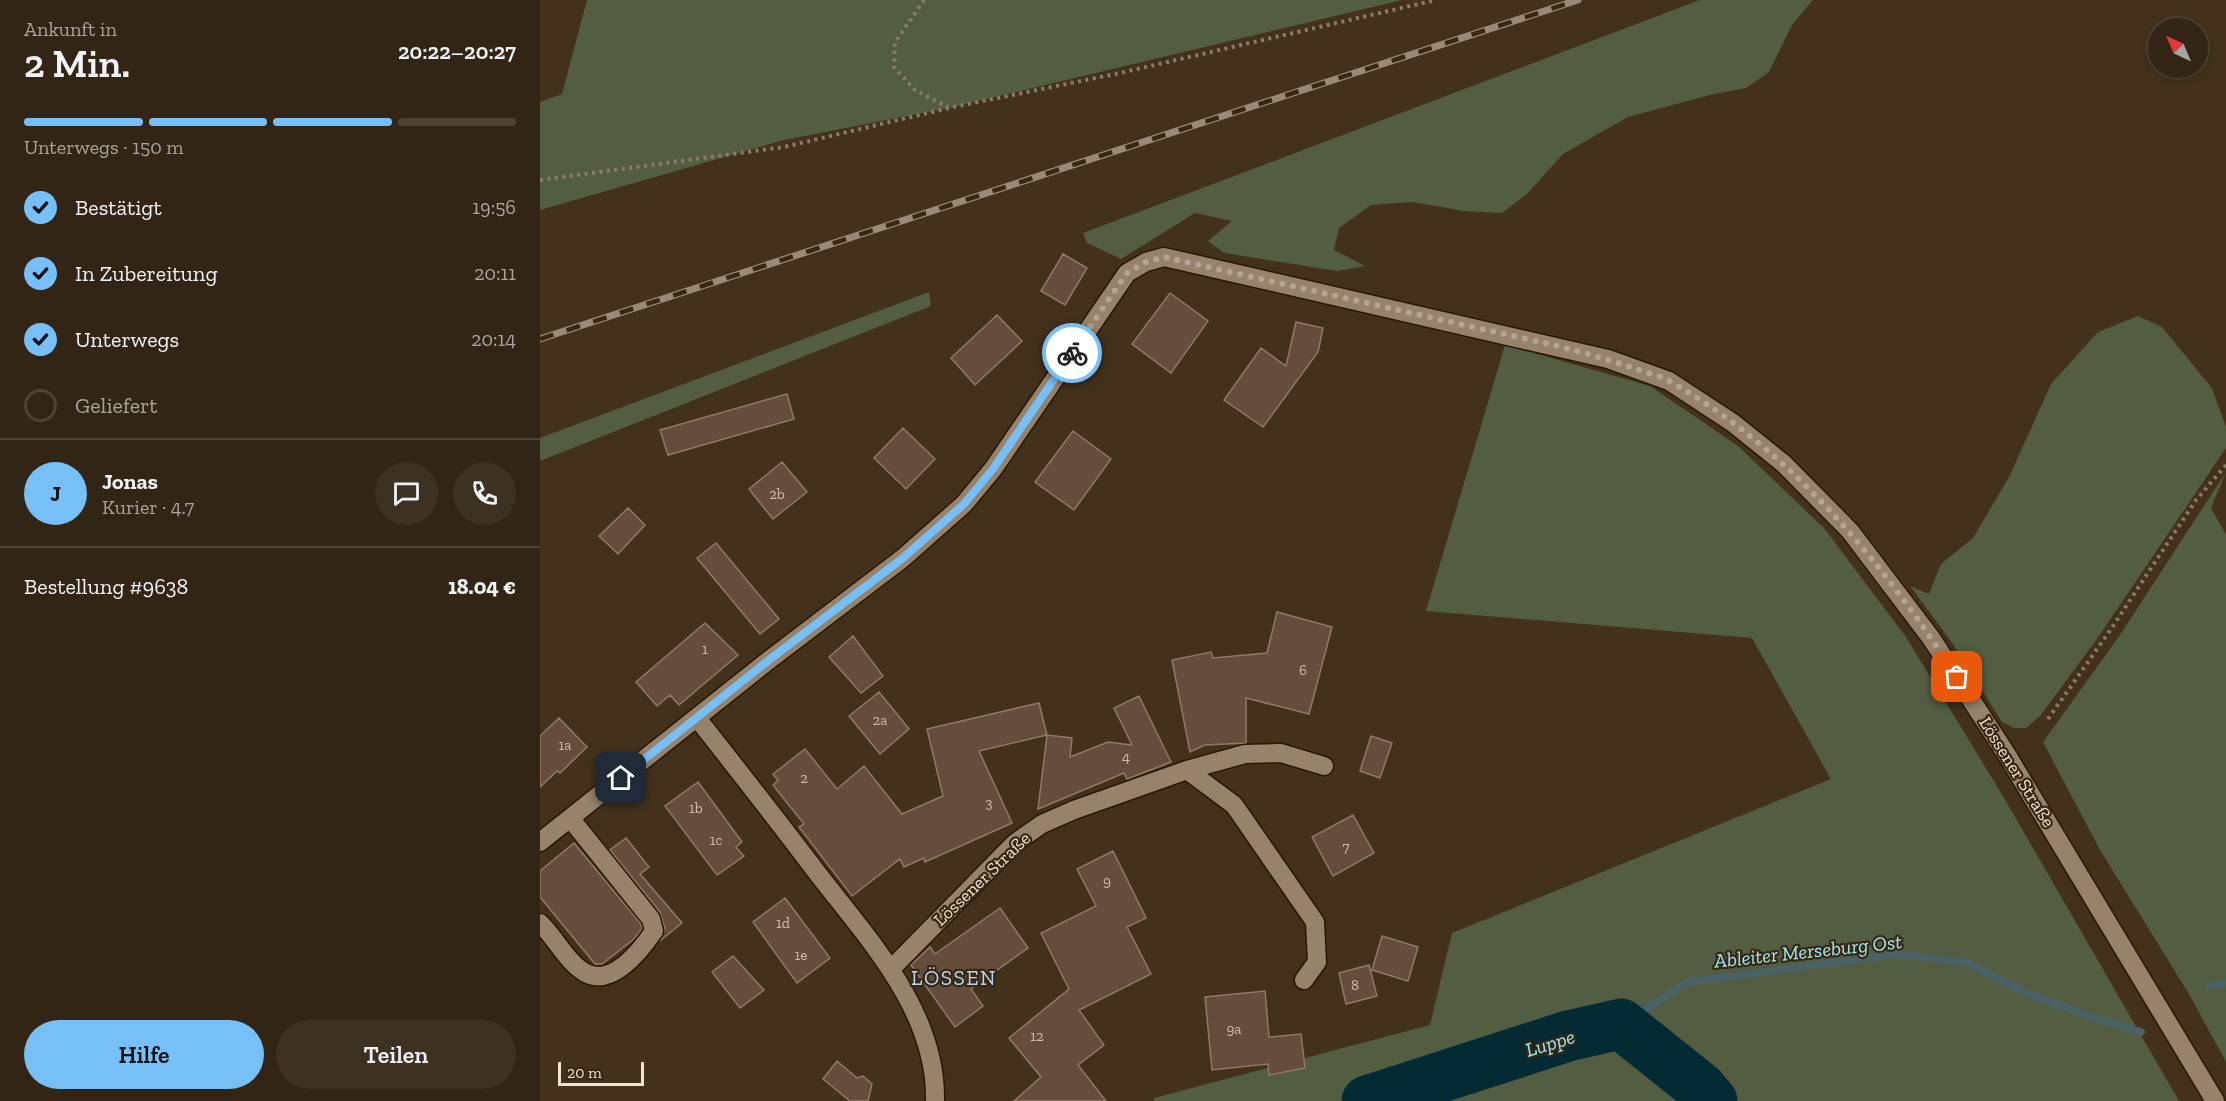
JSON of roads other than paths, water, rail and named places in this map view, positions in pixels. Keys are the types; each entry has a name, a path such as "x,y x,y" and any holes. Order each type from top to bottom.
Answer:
{"street":[{"name":"Lössener Straße","path":"540,842 769,660 903,558 964,504 993,469 1127,273 1146,262 1164,257 1598,356 1670,381 1733,423 1784,464 1850,531 1931,638 2007,755 2215,1101"},
{"path":"697,718 891,969 921,1027 936,1084 935,1101"},
{"name":"Lössener Straße","path":"891,969 1015,843 1042,824 1074,810 1187,770 1245,754 1281,753 1324,766"},
{"path":"1187,770 1234,805 1315,922 1317,962 1304,980"},
{"path":"540,923 584,972 601,977 635,956 654,931 651,920 570,818"}],"waterway":[{"name":"Ableiter Merseburg Ost","path":"1621,1024 1689,982 1898,954 1968,963 2024,992 2141,1032"},
{"name":"Ableiter Merseburg Ost","path":"2210,986 2226,983"},
{"name":"Luppe","path":"1367,1101 1568,1036 1621,1024 1701,1088 1712,1101"}],"railway":[{"path":"540,339 1578,0"}],"district":[{"name":"LÖSSEN","path":"954,978"}]}
